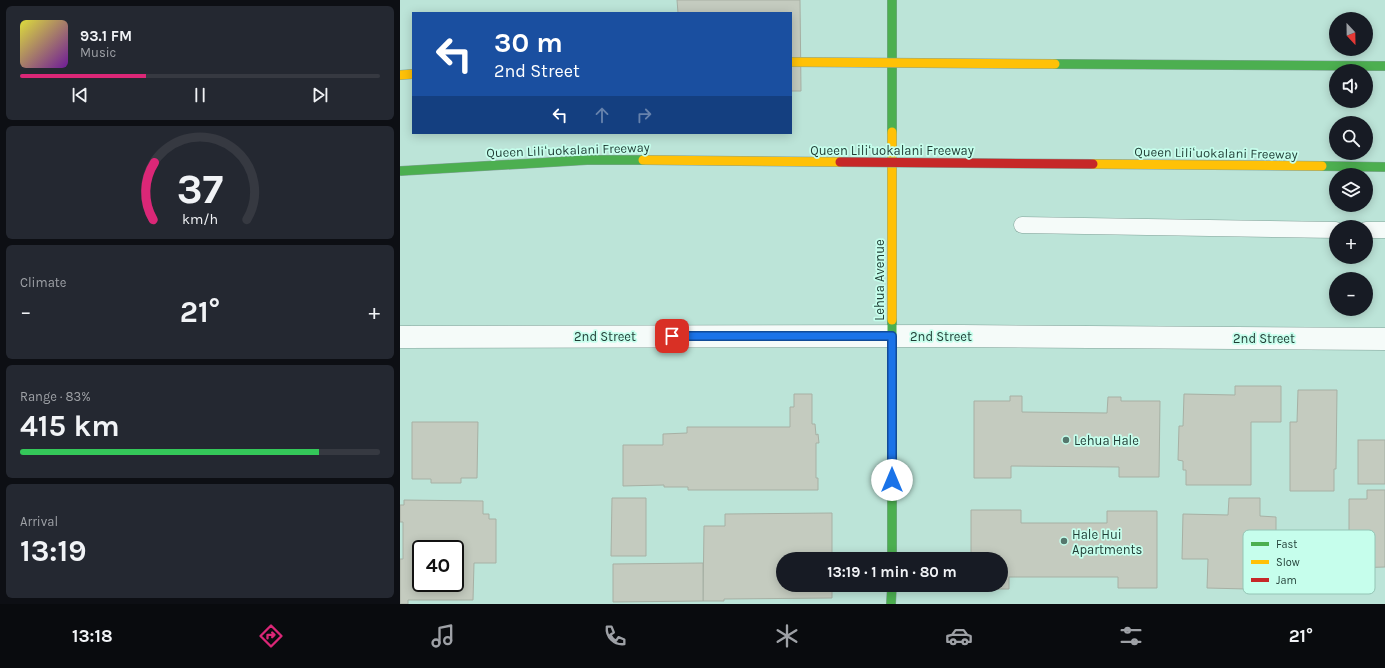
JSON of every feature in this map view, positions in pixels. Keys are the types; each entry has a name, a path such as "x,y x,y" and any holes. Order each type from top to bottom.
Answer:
{"main road":[{"name":"Lehua Avenue","path":"892,0 892,552"},
{"path":"792,62 1385,66"},
{"path":"400,75 412,74"},
{"name":"Queen Liliʻuokalani Freeway","path":"400,171 587,160 1385,168"},
{"path":"892,592 892,604"}],"street":[{"name":"2nd Street","path":"400,337 892,336 1385,339"}],"lane":[{"path":"1022,225 1329,230"},
{"path":"1373,230 1385,230"}],"building":[{"path":"677,0 800,0 801,91 792,91 792,12 678,12"},
{"path":"1235,386 1281,386 1281,422 1251,422 1251,485 1186,485 1186,470 1183,470 1183,461 1178,460 1179,426 1183,426 1184,394 1235,395"},
{"path":"1298,390 1337,390 1336,469 1334,469 1334,491 1290,491 1290,422 1297,422"},
{"path":"794,394 812,394 812,424 815,424 816,435 818,434 819,443 816,443 816,478 818,478 818,490 688,490 688,487 664,487 664,485 623,486 623,445 663,445 663,434 687,433 687,427 790,427 790,407 794,407"},
{"name":"Lehua Hale","path":"1010,396 1022,396 1022,412 1107,413 1108,397 1121,397 1121,401 1160,401 1159,477 1119,477 1119,467 1011,466 1011,478 974,478 974,401 1010,401"},
{"path":"412,422 478,422 477,478 461,478 461,483 431,483 431,479 412,479"},
{"path":"1358,440 1385,440 1385,484 1358,484"},
{"path":"1367,490 1385,490 1385,567 1375,567 1375,530 1349,530 1349,499 1367,499"},
{"path":"612,498 646,498 646,556 611,556"},
{"path":"1229,498 1260,498 1260,516 1276,517 1276,530 1243,530 1243,589 1207,588 1208,559 1182,559 1183,514 1228,515"},
{"path":"404,500 483,501 483,514 489,514 489,519 496,519 496,563 474,563 473,600 408,600 408,604 400,604 400,559 403,559 403,522 400,522 400,505 404,505"},
{"name":"Hale Hui Apartments","path":"971,510 1021,510 1021,523 1107,523 1107,511 1157,511 1157,588 1118,588 1118,577 1009,577 1008,589 1008,552 971,552"},
{"path":"832,513 832,552 776,552 776,592 832,592 832,598 724,599 724,601 703,601 704,526 725,526 725,514"},
{"path":"703,563 703,601 613,602 613,564"}],"traffic: fast":[{"path":"892,0 892,132"},
{"path":"1055,64 1385,66"},
{"path":"400,171 587,160 643,160"},
{"path":"1322,166 1385,167"},
{"path":"892,320 892,552"},
{"path":"891,604 892,592"}],"traffic: slow":[{"path":"792,62 1055,64"},
{"path":"400,75 412,74"},
{"path":"892,132 892,320"},
{"path":"643,160 840,162"},
{"path":"1093,164 1322,166"}],"traffic: jam":[{"path":"840,162 1093,164"}],"place":[{"name":"Lehua Hale","path":"1066,440"},
{"name":"Hale Hui Apartments","path":"1064,541"}],"route":[{"path":"672,336 892,336 892,480"}]}
